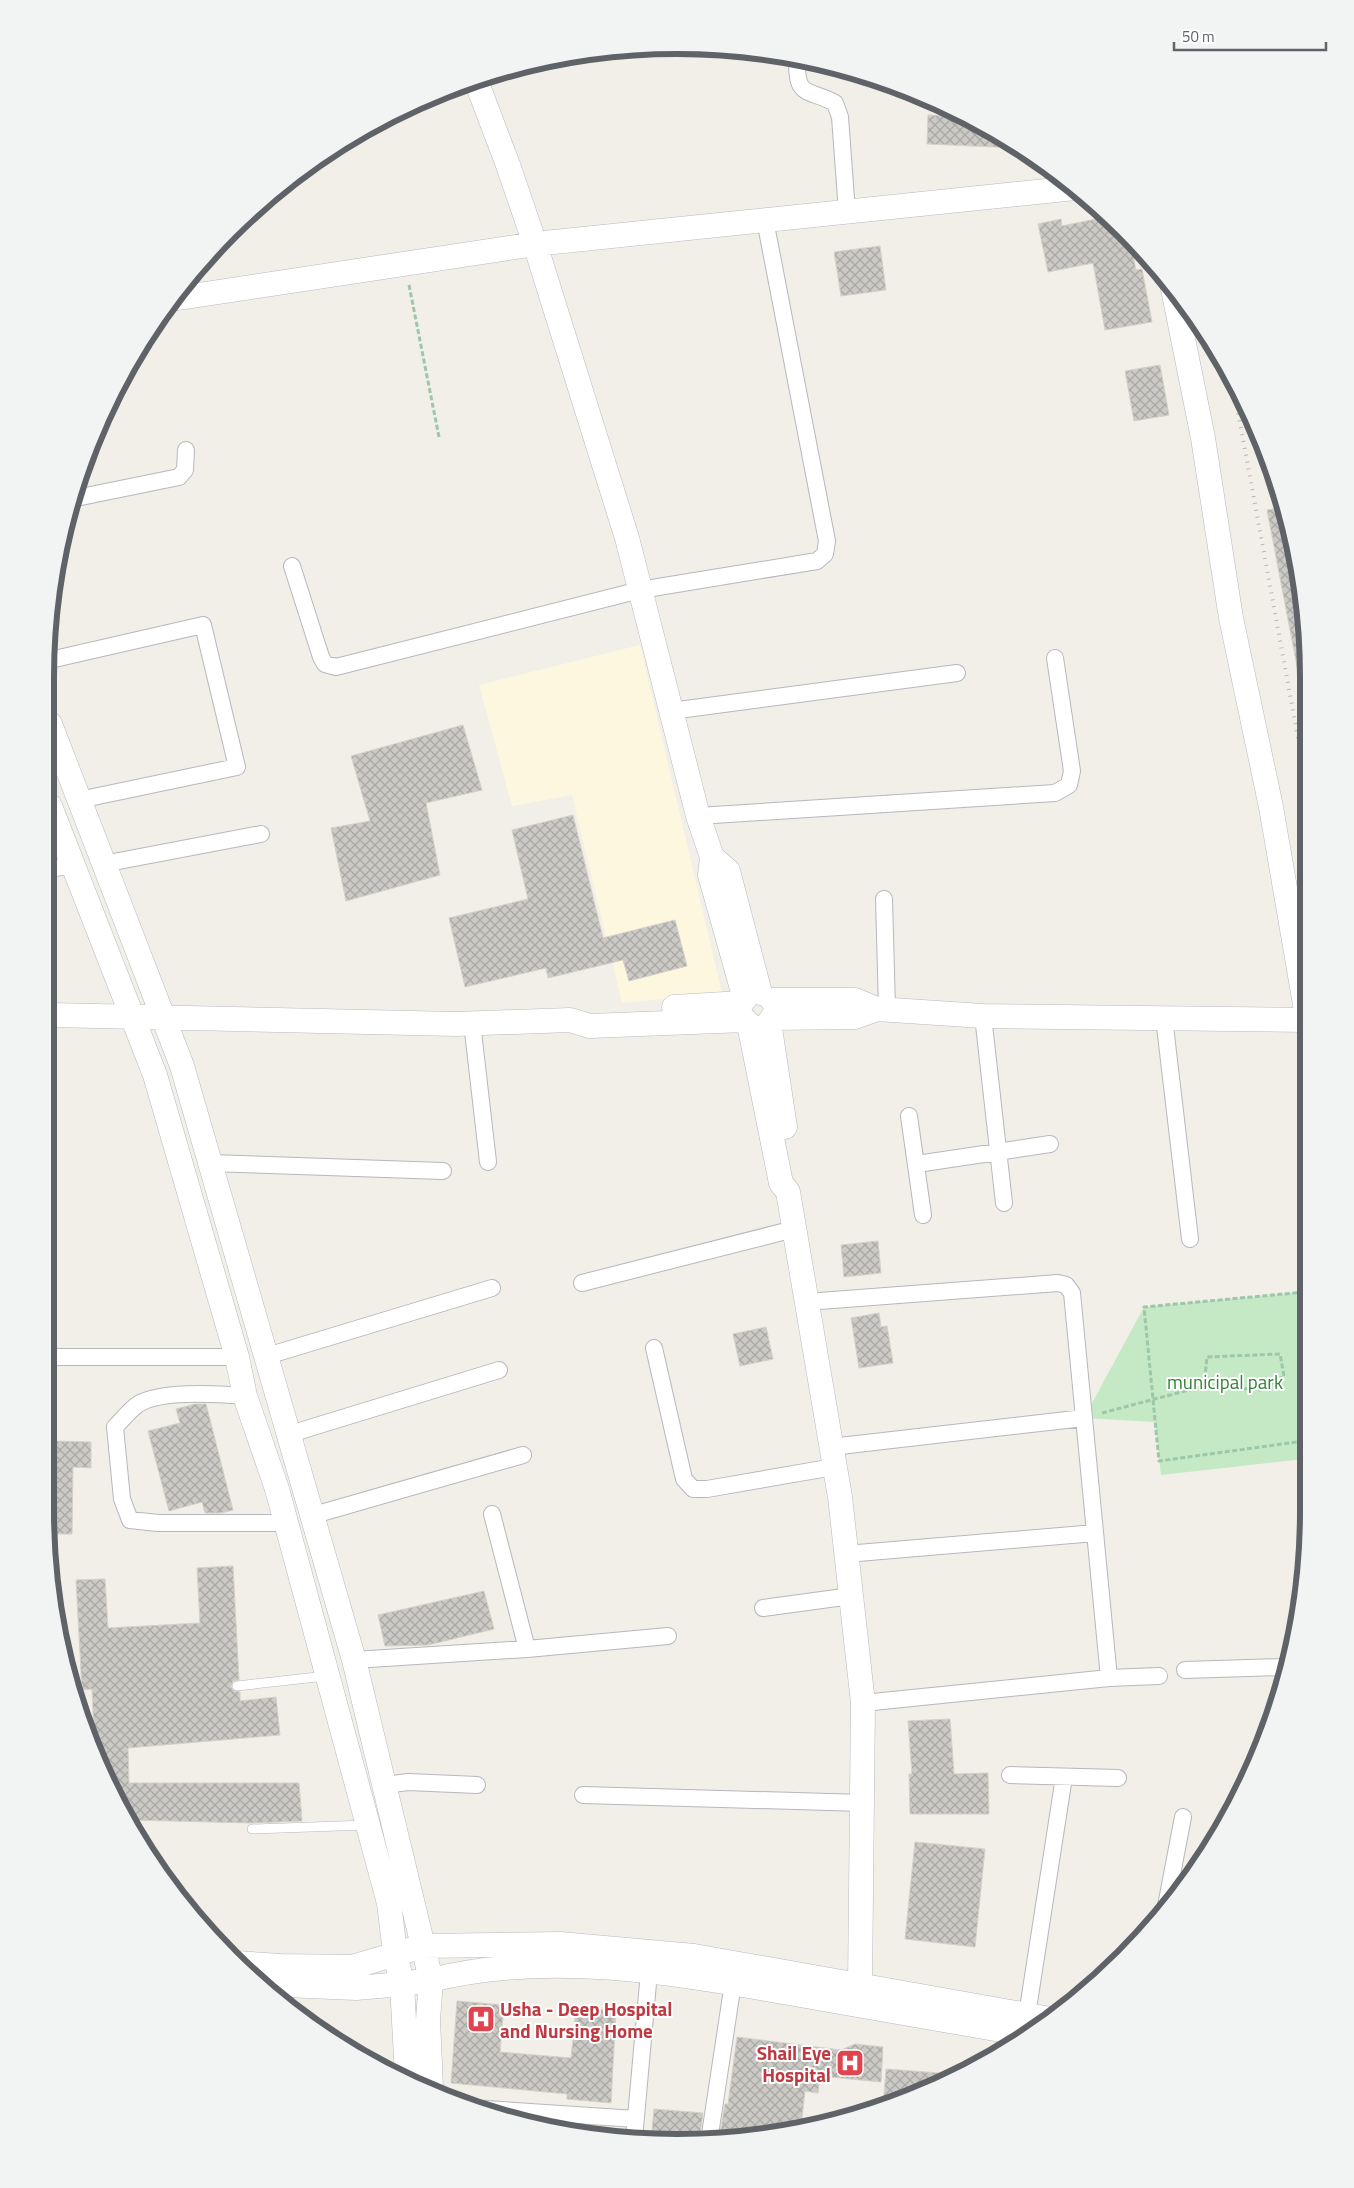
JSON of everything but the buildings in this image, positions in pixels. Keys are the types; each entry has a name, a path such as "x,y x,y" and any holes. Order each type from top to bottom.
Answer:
{"street":[{"path":"798,66 797,79 805,92 835,103 840,118 847,212"},
{"path":"478,87 535,244 627,538 698,816 712,857 728,871 793,1182 788,1192 833,1457 863,1704 859,1995"},
{"path":"186,295 535,244 1064,189"},
{"path":"292,566 321,657 325,664 336,667 640,590 817,561 825,554 827,541 765,220"},
{"path":"1176,305 1203,438 1230,618 1271,807 1300,975"},
{"path":"81,497 179,477 185,470 186,450"},
{"path":"54,659 203,625 237,767 79,800"},
{"path":"698,816 1055,793 1069,785 1072,771 1055,658"},
{"path":"671,711 957,673"},
{"path":"54,734 182,1066 314,1515 354,1660 431,1980 428,2020 431,2084"},
{"path":"54,826 62,867 132,1018 154,1075 237,1357 245,1396 286,1523 389,1903 395,1953 402,1984 407,2073"},
{"path":"104,864 261,834"},
{"path":"882,1009 884,899"},
{"path":"54,1015 163,1019 472,1023 570,1020 590,1026 855,1000 882,1009 983,1016 1300,1020"},
{"path":"983,1016 1004,1203"},
{"path":"1164,1018 1190,1239"},
{"path":"472,1023 488,1162"},
{"path":"910,1116 923,1215"},
{"path":"917,1164 1050,1144"},
{"path":"210,1164 443,1170"},
{"path":"582,1283 794,1229"},
{"path":"806,1302 1058,1283 1066,1285 1072,1293 1109,1678"},
{"path":"267,1356 492,1288"},
{"path":"654,1348 684,1479 693,1489 707,1489 833,1457 1084,1418"},
{"path":"54,1357 237,1357"},
{"path":"290,1434 499,1370"},
{"path":"245,1396 205,1393 156,1398 138,1404 115,1427 122,1499 130,1520 158,1523 286,1523"},
{"path":"314,1515 523,1455"},
{"path":"492,1514 527,1649"},
{"path":"846,1554 1095,1533"},
{"path":"763,1608 851,1596"},
{"path":"354,1660 527,1649 668,1636"},
{"path":"1185,1670 1280,1667"},
{"path":"863,1704 1109,1678 1159,1676"},
{"path":"1010,1775 1118,1778"},
{"path":"1036,2019 1064,1777"},
{"path":"385,1786 408,1782 477,1784"},
{"path":"583,1795 863,1803"},
{"path":"1168,1893 1183,1817"},
{"path":"249,1964 352,1967 423,1946 560,1944 694,1956 859,1995"},
{"path":"272,1984 356,1988 431,1980 468,1971 558,1964 859,1995 1032,2022"},
{"path":"635,2133 649,1972"},
{"path":"710,2133 733,1983"},
{"path":"508,2110 636,2119"}],"lane":[{"path":"237,1686 328,1676"},
{"path":"252,1829 368,1824"}],"path":[{"path":"406,264 439,437"},
{"path":"1300,1292 1144,1307 1159,1461 1300,1442"},
{"path":"1084,1418 1204,1386 1261,1390 1284,1376 1280,1354 1207,1357 1204,1386"}],"shaded area":[{"path":"640,645 722,993 622,1003 572,795 512,806 479,685"}],"green space":[{"name":"municipal park","path":"1300,1292 1300,1459 1161,1475 1155,1422 1084,1418 1144,1307"}],"railway":[{"path":"1236,401 1300,749"}],"place":[{"name":"Usha - Deep Hospital and Nursing Home","path":"481,2019"},
{"name":"Shail Eye Hospital","path":"850,2063"}]}
